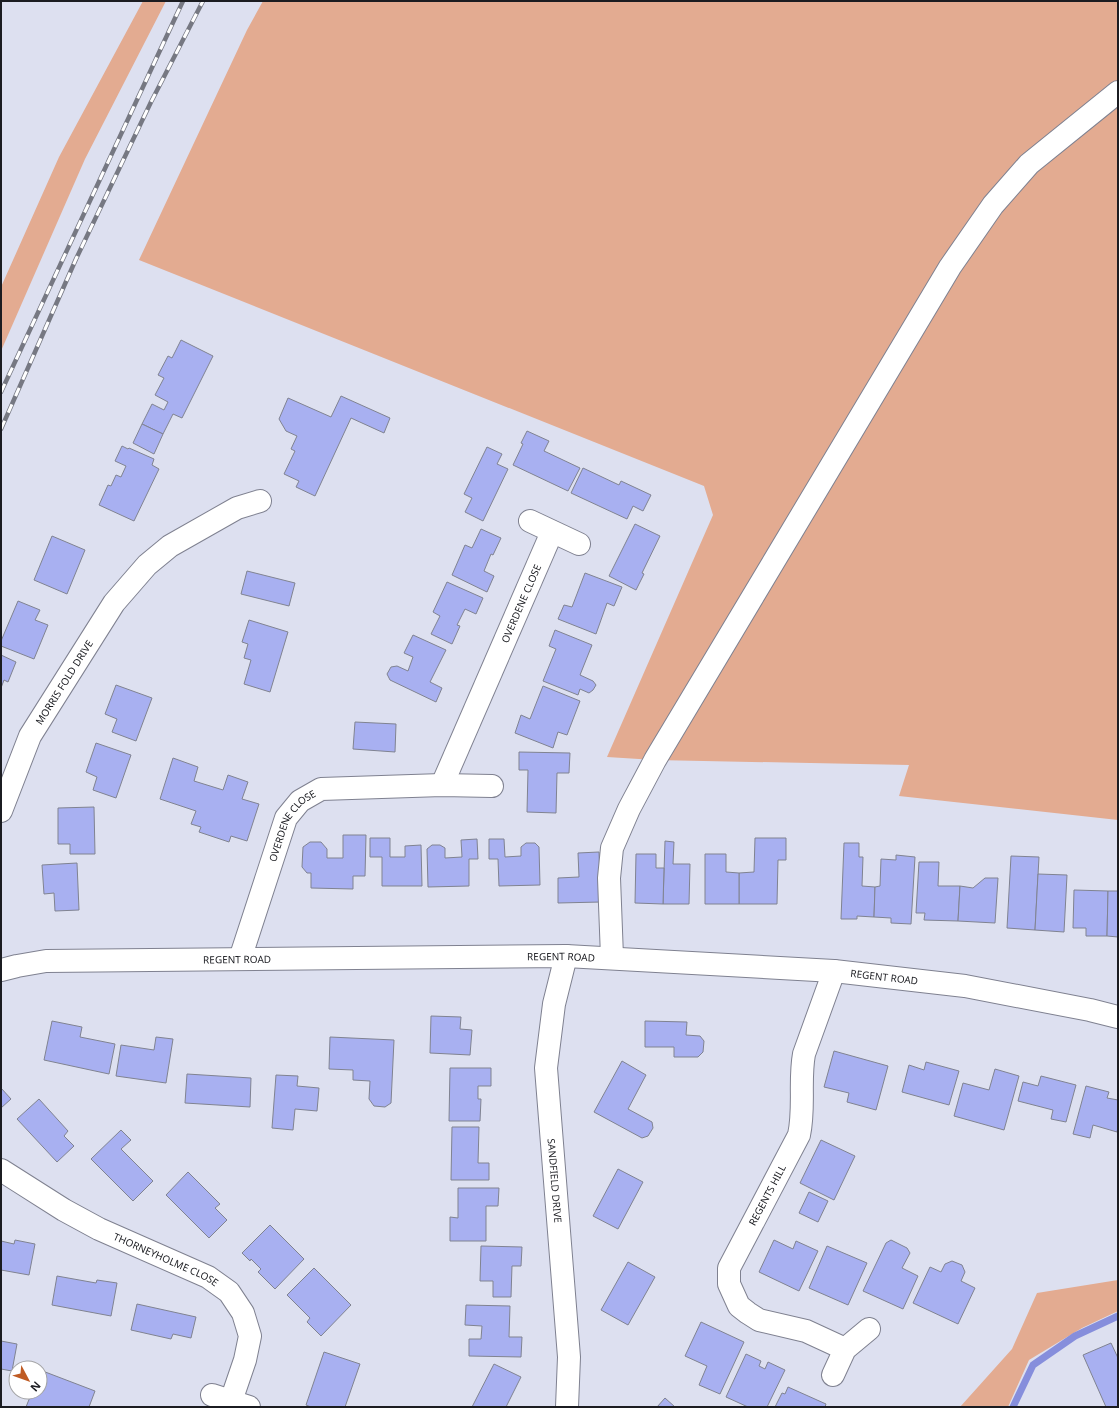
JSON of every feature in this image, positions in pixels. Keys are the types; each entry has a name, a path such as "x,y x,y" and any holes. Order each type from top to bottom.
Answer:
{"street":[{"path":"612,957 609,878 612,848 629,809 655,760 950,266 993,205 1029,164 1118,92"},
{"name":"MORRIS FOLD DRIVE","path":"1,811 30,736 114,603 147,565 170,546 237,508 260,500"},
{"path":"530,521 579,544"},
{"name":"OVERDENE CLOSE","path":"442,785 552,532"},
{"name":"OVERDENE CLOSE","path":"240,959 286,818 300,801 322,789 442,785 492,786"},
{"name":"REGENT ROAD","path":"1,970 46,961 566,956 612,957 834,970 965,986 1090,1010 1118,1017"},
{"name":"SANDFIELD DRIVE","path":"566,956 554,1004 546,1068 569,1357 567,1407"},
{"name":"REGENTS HILL","path":"834,970 804,1054 802,1064 802,1121 799,1136 729,1268 729,1284 739,1306 760,1320 806,1331 845,1350"},
{"name":"THORNEYHOLME CLOSE","path":"1,1170 64,1210 98,1229 208,1277 229,1292 243,1313 250,1336 245,1360 231,1401"},
{"path":"833,1376 845,1350 869,1329"}],"shaded area":[{"path":"143,1 166,1 85,159 1,351 1,287 59,157"},
{"path":"263,1 1118,1 1118,820 899,796 909,765 655,760 607,757 713,515 704,486 139,260 247,30"},
{"path":"1118,1280 1118,1311 1082,1328 1029,1360 1008,1407 960,1407 1012,1349 1037,1293"}],"building":[{"path":"181,340 213,356 182,418 173,414 163,434 142,424 152,404 164,410 168,402 155,395 164,378 158,375 168,356 172,358"},
{"path":"341,396 390,418 384,433 351,418 315,496 296,487 299,481 284,474 295,451 291,449 297,436 286,431 279,419 288,398 331,417"},
{"path":"142,424 163,434 154,454 133,443"},
{"path":"527,431 549,441 544,451 580,468 568,491 513,465 523,444 521,443"},
{"path":"122,446 154,459 152,465 159,469 134,521 99,505 108,485 111,486 116,475 121,477 126,466 115,461"},
{"path":"487,447 502,454 497,464 508,469 483,521 465,512 472,498 464,494"},
{"path":"583,468 619,485 621,481 651,495 643,511 633,506 627,519 571,493"},
{"path":"635,524 660,536 642,573 644,574 636,590 609,576"},
{"path":"481,529 501,538 493,555 491,554 484,571 494,576 487,592 452,575 465,545 472,548"},
{"path":"52,536 85,550 67,594 34,580"},
{"path":"247,571 295,583 289,606 241,594"},
{"path":"585,573 622,587 614,606 607,603 596,634 558,619 564,605 572,607"},
{"path":"447,582 483,598 476,614 465,609 457,625 460,626 452,644 431,634 440,616 433,612"},
{"path":"18,601 40,610 35,620 48,625 34,659 1,646 1,641"},
{"path":"249,620 288,632 270,692 244,684 251,660 244,658 248,644 242,642"},
{"path":"555,630 592,645 580,675 593,681 596,685 589,693 580,689 578,695 543,681 556,649 549,646"},
{"path":"413,635 446,650 430,682 442,688 436,702 390,680 387,674 391,667 397,666 408,671 413,657 404,653"},
{"path":"1,655 16,662 8,682 4,680 1,688"},
{"path":"116,685 152,698 136,741 112,732 117,719 105,714"},
{"path":"543,686 580,701 567,735 558,732 553,748 515,733 521,715 530,719"},
{"path":"355,722 396,724 395,752 353,749"},
{"path":"96,743 131,755 116,798 93,790 97,777 86,772"},
{"path":"519,752 570,753 569,773 557,773 556,813 527,812 528,770 519,770"},
{"path":"173,758 198,767 194,781 223,790 228,775 248,782 242,799 259,804 247,841 231,836 229,842 199,832 201,827 191,824 196,811 160,799"},
{"path":"94,807 95,854 70,854 70,844 58,844 58,808"},
{"path":"343,835 366,835 365,876 353,876 353,889 311,888 311,873 307,873 302,867 303,847 310,842 321,842 327,849 327,858 343,858"},
{"path":"370,838 390,838 390,857 405,857 405,846 421,845 422,886 382,886 382,857 370,857"},
{"path":"755,838 786,838 786,860 778,860 777,904 739,904 739,873 754,872"},
{"path":"477,839 478,859 469,859 469,886 428,887 427,849 432,845 440,845 445,848 445,858 462,857 461,840"},
{"path":"489,839 504,839 505,857 521,856 521,847 526,843 535,843 539,847 540,885 499,886 498,859 489,859"},
{"path":"665,841 674,842 673,864 690,864 689,904 663,904"},
{"path":"844,843 859,843 859,857 863,857 862,886 875,887 874,917 857,916 857,919 841,919"},
{"path":"599,852 601,902 558,903 558,878 579,877 578,853"},
{"path":"636,854 656,854 656,868 664,868 663,904 635,903"},
{"path":"705,854 726,854 726,872 739,873 739,904 705,904"},
{"path":"896,855 915,857 911,924 891,923 891,918 874,917 875,887 880,886 881,859 896,860"},
{"path":"1011,856 1039,857 1035,930 1007,928"},
{"path":"919,862 939,862 938,886 960,886 958,921 924,920 925,913 916,913"},
{"path":"77,863 79,910 55,911 54,893 44,894 42,865"},
{"path":"1038,874 1067,875 1064,932 1035,930"},
{"path":"985,878 998,878 995,923 958,921 960,886 973,888"},
{"path":"1074,890 1108,891 1107,936 1086,936 1086,928 1073,928"},
{"path":"1108,891 1118,891 1118,937 1107,936"},
{"path":"431,1016 461,1017 460,1029 472,1030 470,1055 430,1053"},
{"path":"52,1021 82,1027 80,1037 115,1044 109,1074 44,1060"},
{"path":"645,1021 687,1022 686,1035 700,1036 704,1041 703,1052 698,1057 674,1057 674,1047 645,1047"},
{"path":"156,1037 173,1039 166,1083 116,1076 121,1045 154,1050"},
{"path":"330,1037 394,1040 391,1103 385,1107 374,1106 369,1099 370,1081 353,1080 353,1070 329,1069"},
{"path":"834,1051 888,1066 876,1110 847,1102 849,1093 824,1087"},
{"path":"622,1061 646,1075 628,1109 652,1122 653,1128 648,1136 642,1138 594,1112"},
{"path":"926,1062 959,1071 949,1105 902,1092 909,1065 924,1070"},
{"path":"450,1068 491,1068 491,1086 478,1086 478,1099 481,1099 480,1121 449,1121"},
{"path":"995,1069 1019,1076 1004,1130 954,1116 963,1083 989,1090"},
{"path":"187,1074 251,1078 250,1107 185,1103"},
{"path":"276,1075 298,1076 297,1086 319,1088 317,1111 295,1109 293,1130 272,1128"},
{"path":"1041,1076 1076,1085 1066,1122 1051,1119 1053,1110 1018,1101 1023,1082 1038,1086"},
{"path":"1086,1086 1109,1092 1107,1098 1118,1100 1117,1132 1093,1125 1090,1138 1073,1134"},
{"path":"1,1088 11,1099 1,1108"},
{"path":"39,1099 68,1131 64,1136 74,1146 57,1162 17,1119"},
{"path":"452,1127 479,1127 478,1163 489,1163 489,1180 451,1180"},
{"path":"121,1130 131,1140 121,1149 153,1181 133,1201 91,1159"},
{"path":"821,1140 855,1156 834,1200 800,1183"},
{"path":"618,1169 643,1182 618,1229 593,1216"},
{"path":"188,1172 220,1204 215,1208 227,1220 209,1238 166,1195"},
{"path":"458,1188 499,1188 498,1206 486,1206 486,1241 450,1241 450,1217 458,1218"},
{"path":"809,1192 828,1201 818,1222 799,1213"},
{"path":"270,1225 304,1259 275,1289 258,1272 261,1269 251,1259 250,1261 242,1253"},
{"path":"15,1240 35,1244 29,1275 1,1270 1,1241 14,1244"},
{"path":"774,1240 793,1249 796,1241 818,1251 799,1291 759,1272"},
{"path":"891,1240 907,1248 910,1253 902,1268 918,1276 903,1309 863,1291 886,1243"},
{"path":"481,1246 522,1247 521,1266 512,1266 511,1297 493,1297 493,1281 480,1281"},
{"path":"827,1246 867,1263 848,1305 809,1288"},
{"path":"952,1261 962,1265 965,1272 961,1281 975,1288 958,1324 913,1303 930,1267 941,1272 945,1264"},
{"path":"628,1262 655,1277 628,1325 601,1310"},
{"path":"314,1268 351,1305 321,1336 307,1322 310,1318 287,1295"},
{"path":"57,1276 96,1283 97,1280 117,1283 111,1316 52,1305"},
{"path":"137,1304 196,1317 191,1338 173,1334 171,1339 131,1330"},
{"path":"466,1305 510,1306 509,1337 522,1337 521,1357 469,1356 469,1339 481,1339 482,1326 465,1325"},
{"path":"701,1322 744,1342 720,1394 699,1385 707,1366 685,1356"},
{"path":"1,1341 17,1344 14,1360 8,1360 8,1370 1,1369"},
{"path":"1111,1343 1118,1358 1118,1407 1106,1407 1083,1355"},
{"path":"324,1352 360,1364 345,1407 311,1407 306,1405"},
{"path":"746,1354 761,1361 759,1366 765,1369 768,1362 785,1370 767,1407 748,1407 726,1397"},
{"path":"494,1364 521,1377 506,1407 472,1407"},
{"path":"48,1373 95,1391 89,1407 26,1407 29,1400 48,1400"},
{"path":"788,1387 826,1404 825,1407 775,1407 782,1393 785,1394"},
{"path":"665,1398 675,1407 657,1407"}],"waterway":[{"path":"1013,1407 1033,1365 1075,1336 1118,1316"}],"railway":[{"path":"1,392 183,1"},
{"path":"1,429 76,259 151,102 203,1"}]}
